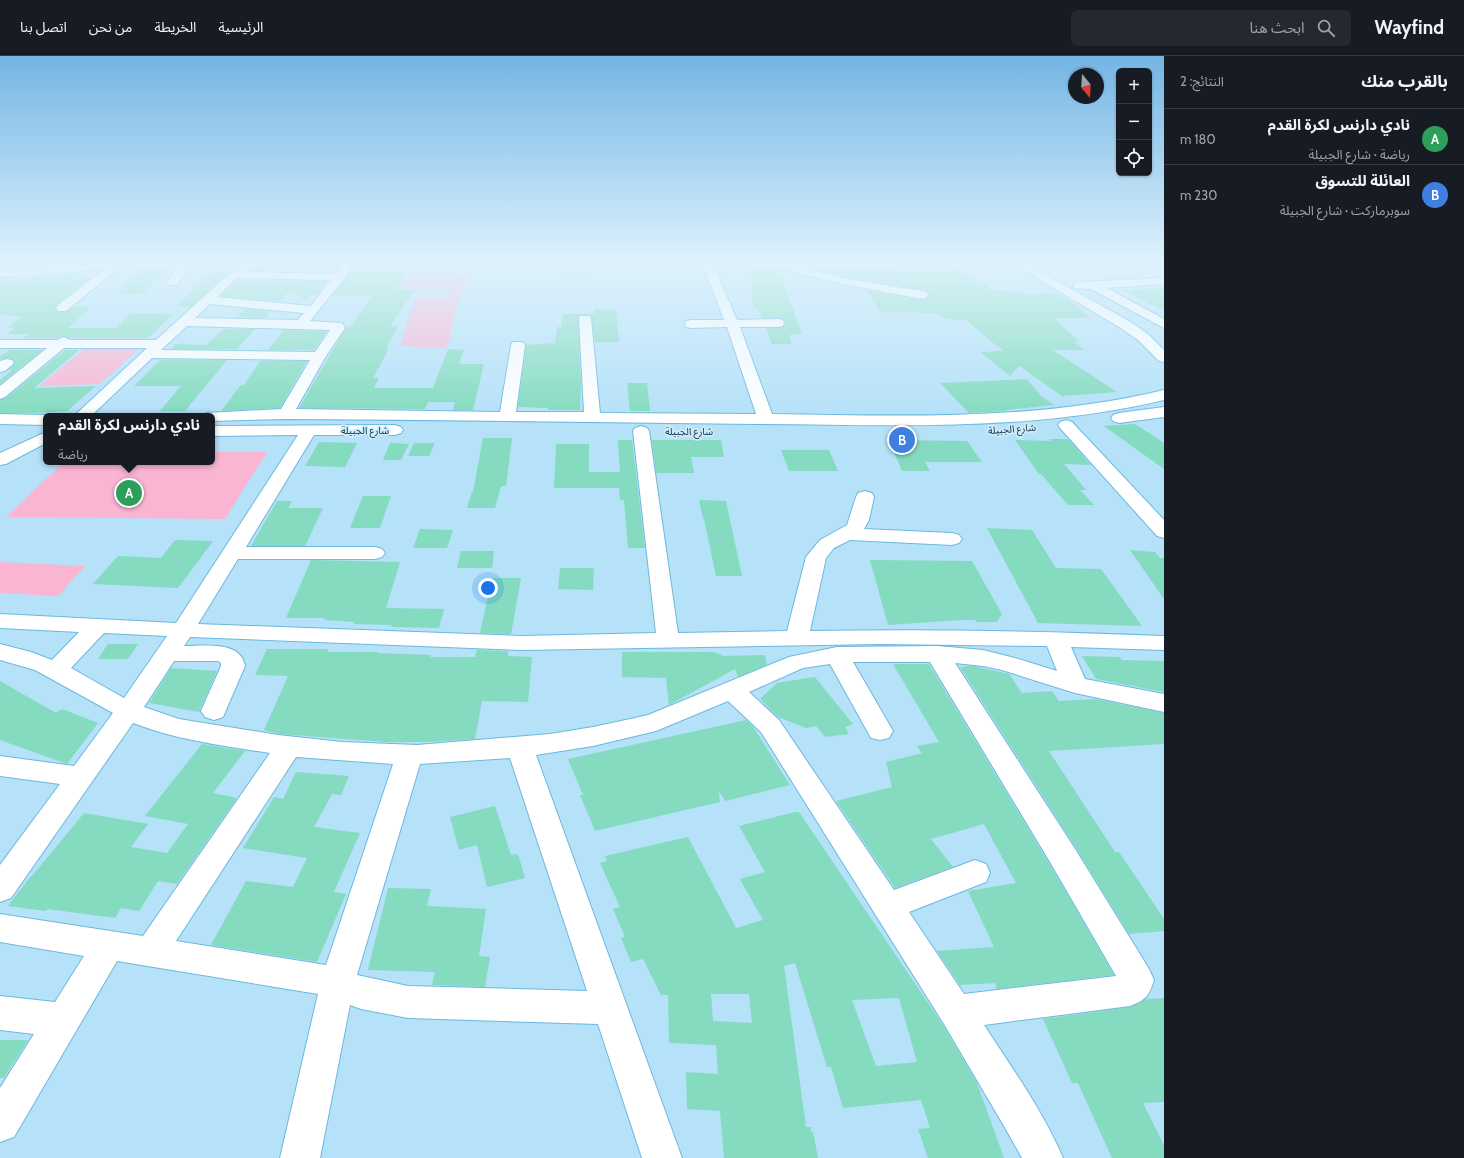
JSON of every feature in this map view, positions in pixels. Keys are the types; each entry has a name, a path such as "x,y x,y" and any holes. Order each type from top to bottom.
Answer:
{"street":[{"path":"85,413 193,313"},
{"path":"300,324 311,313"},
{"path":"728,313 766,420"},
{"path":"1105,313 1143,337 1162,355"},
{"path":"1127,313 1164,335"},
{"path":"1145,313 1164,324"},
{"path":"585,319 592,417"},
{"path":"184,322 335,325 338,328 319,356 286,414"},
{"path":"692,324 778,323"},
{"path":"0,394 77,330"},
{"path":"0,344 160,344"},
{"path":"507,416 518,345"},
{"path":"150,354 319,356"},
{"path":"215,416 286,414 917,422 998,419 1085,410 1159,398"},
{"name":"شارع الجبيلة","path":"215,431 575,430 947,432 1008,430 1164,412"},
{"path":"0,419 43,420"},
{"path":"1066,424 1164,532"},
{"path":"0,889 129,710 168,653 309,431"},
{"path":"641,431 668,641"},
{"path":"0,460 43,439"},
{"path":"0,450 20,450 43,446"},
{"path":"798,638 816,557 827,544 847,534 858,524 866,497"},
{"path":"847,534 952,539"},
{"path":"232,553 375,553"},
{"path":"0,621 183,630 521,643 798,638 1056,639 1164,643"},
{"path":"5,653 42,623"},
{"path":"56,670 98,626"},
{"path":"1056,639 1075,685"},
{"path":"5,653 39,663 56,670 129,710 162,724 288,747 352,753 409,755 520,747 605,735 656,722 797,662 852,654 960,655 1008,662 1039,674 1075,685 1164,703"},
{"path":"168,653 224,654 232,659 233,666 214,711"},
{"path":"937,654 1064,858 1137,980 1135,986 1130,990 956,1012"},
{"path":"837,655 880,731"},
{"path":"732,690 751,706 770,726 956,1012 1018,1112 1043,1158"},
{"path":"151,951 288,747"},
{"path":"520,747 662,1158"},
{"path":"300,1158 337,984 409,755"},
{"path":"0,766 82,776"},
{"path":"887,906 975,873"},
{"path":"0,928 320,979 360,993 408,1002 610,1008"},
{"path":"0,1123 109,945"},
{"path":"0,1013 63,1020"}],"shaded area":[{"path":"410,313 455,313 447,348 400,346"},
{"path":"87,347 141,347 100,384 39,386"},
{"path":"215,452 267,452 225,519 6,517 61,465 215,465"},
{"path":"0,562 85,566 58,596 0,593"}],"building":[{"path":"84,313 68,328 116,328 131,314 173,314 148,338 70,338 63,336 57,338 23,338 30,334 8,334 15,327 7,328 22,317 0,314"},
{"path":"241,313 269,313 265,318 237,317"},
{"path":"360,313 399,313 390,327 398,326 386,349 389,349 373,378 379,378 374,388 433,388 448,349 464,350 459,364 484,364 473,410 453,410 455,402 428,402 425,409 299,408 346,327 350,327"},
{"path":"616,313 619,342 595,342 591,316 579,316 581,383 580,410 548,410 548,408 518,407 526,345 555,343 557,327 561,327 563,314"},
{"path":"760,313 794,313 802,334 789,335 792,344 772,344 766,328 783,327 785,323 783,319 762,318"},
{"path":"938,313 1085,313 1091,318 1054,318 1078,341 1074,341 1084,350 1053,350 1117,392 1062,396 1019,366 1010,376 980,352 1004,351 966,320 945,319"},
{"path":"224,329 255,329 237,349 171,349 175,344 206,345"},
{"path":"284,330 327,331 314,350 268,350"},
{"path":"9,350 43,350 0,384 0,380 12,370 8,370 15,363 12,359 0,359 0,356"},
{"path":"65,350 79,350 34,388 96,386 67,411 0,413 0,400 6,398"},
{"path":"160,360 227,360 185,411 160,411 181,386 134,386"},
{"path":"260,361 307,361 280,408 221,411 241,385 244,385"},
{"path":"1027,379 1041,396 1054,405 1006,410 1007,411 969,413 940,383"},
{"path":"627,383 647,383 650,411 630,411"},
{"path":"1135,424 1164,443 1164,469 1104,426"},
{"path":"483,438 512,438 506,486 501,486 495,508 467,508 473,492"},
{"path":"1049,439 1068,439 1091,465 1064,464 1086,490 1080,490 1094,505 1068,505 1041,474 1039,474 1015,440 1051,441"},
{"path":"618,440 632,440 645,548 628,548 624,500 620,500 619,488 554,488 556,444 589,444 589,472 620,472"},
{"path":"652,440 721,440 724,457 691,457 694,473 656,473"},
{"path":"889,440 967,441 982,462 925,462 930,471 902,471"},
{"path":"319,442 357,443 345,467 305,466"},
{"path":"390,443 409,444 401,460 383,460"},
{"path":"414,443 435,443 429,456 408,456"},
{"path":"781,450 829,450 838,471 789,471"},
{"path":"363,496 391,496 380,528 350,528"},
{"path":"699,500 726,501 742,576 716,576"},
{"path":"277,501 292,501 288,508 323,508 305,546 251,546"},
{"path":"987,528 1032,530 1056,568 1101,569 1142,626 1038,623"},
{"path":"420,529 453,530 447,548 413,548"},
{"path":"175,540 213,541 178,588 93,584 118,556 161,558"},
{"path":"1130,550 1155,552 1160,558 1164,558 1164,599"},
{"path":"461,551 494,551 492,568 457,568"},
{"path":"311,560 400,562 386,608 444,609 439,628 391,627 392,625 354,624 354,622 324,620 325,618 286,618"},
{"path":"870,560 972,561 1002,614 997,622 961,620 888,625"},
{"path":"560,568 594,568 593,590 558,589"},
{"path":"492,578 521,578 511,634 480,633"},
{"path":"108,644 138,644 128,659 98,659"},
{"path":"267,649 328,649 328,652 378,652 431,655 430,657 475,657 477,650 508,651 508,656 532,657 528,702 482,701 475,739 429,742 386,742 279,734 264,730 288,676 255,675"},
{"path":"622,652 714,652 723,656 765,655 767,665 738,677 735,669 669,705 666,678 622,677"},
{"path":"1082,656 1120,657 1122,660 1164,661 1164,692 1096,679"},
{"path":"893,664 929,664 1052,868 1114,975 997,989 995,983 960,985 937,951 994,947 968,891 1016,883 984,824 931,839 953,867 895,888 836,801 892,787 886,762 922,753 917,746 939,742"},
{"path":"973,666 1009,674 1022,693 1052,691 1059,701 1096,699 1164,713 1164,744 1049,751 1115,852 1119,852 1164,919 1164,931 1129,934 1076,848 960,667"},
{"path":"171,668 217,671 199,712 149,703"},
{"path":"815,677 853,724 845,727 849,734 825,737 816,726 806,728 778,717 760,699 777,683"},
{"path":"0,681 56,713 62,709 98,723 67,764 0,740"},
{"path":"746,720 754,728 790,785 725,801 719,791 720,802 595,831 580,795 583,795 568,759"},
{"path":"202,744 245,751 213,793 237,798 177,884 158,881 139,911 121,908 115,918 47,909 46,911 8,906 84,813 148,824 131,847 167,853 188,824 145,816"},
{"path":"296,772 349,776 341,795 332,794 314,827 360,833 334,892 346,894 317,962 211,945 246,881 293,887 307,858 243,848 274,797 283,799"},
{"path":"495,806 511,855 518,854 525,878 487,887 477,845 459,850 450,817"},
{"path":"799,812 943,1025 977,1083 1004,1158 928,1158 918,1129 930,1128 921,1100 843,1108 831,1067 827,1067 795,963 784,966 806,1127 811,1127 811,1132 813,1132 818,1158 724,1158 720,1111 687,1109 686,1072 718,1074 716,1045 669,1043 668,995 661,995 643,959 631,962 621,938 625,937 613,909 620,907 600,863 607,861 605,856 688,837 736,928 763,920 740,879 765,872 739,826","holes":["711,994 749,994 752,1023 713,1021","899,998 917,1062 876,1066 852,1000"]},
{"path":"388,888 431,889 427,906 486,909 479,956 490,957 485,987 432,985 435,972 368,970"},
{"path":"1164,998 1164,1102 1143,1103 1164,1145 1164,1158 1112,1158 1078,1083 1072,1083 1043,1019 1130,1007 1146,999"},
{"path":"0,1040 28,1040 4,1078 0,1078"}],"place":[{"name":"العائلة للتسوق","path":"902,440"},
{"name":"نادي دارنس لكرة القدم","path":"129,493"}]}
